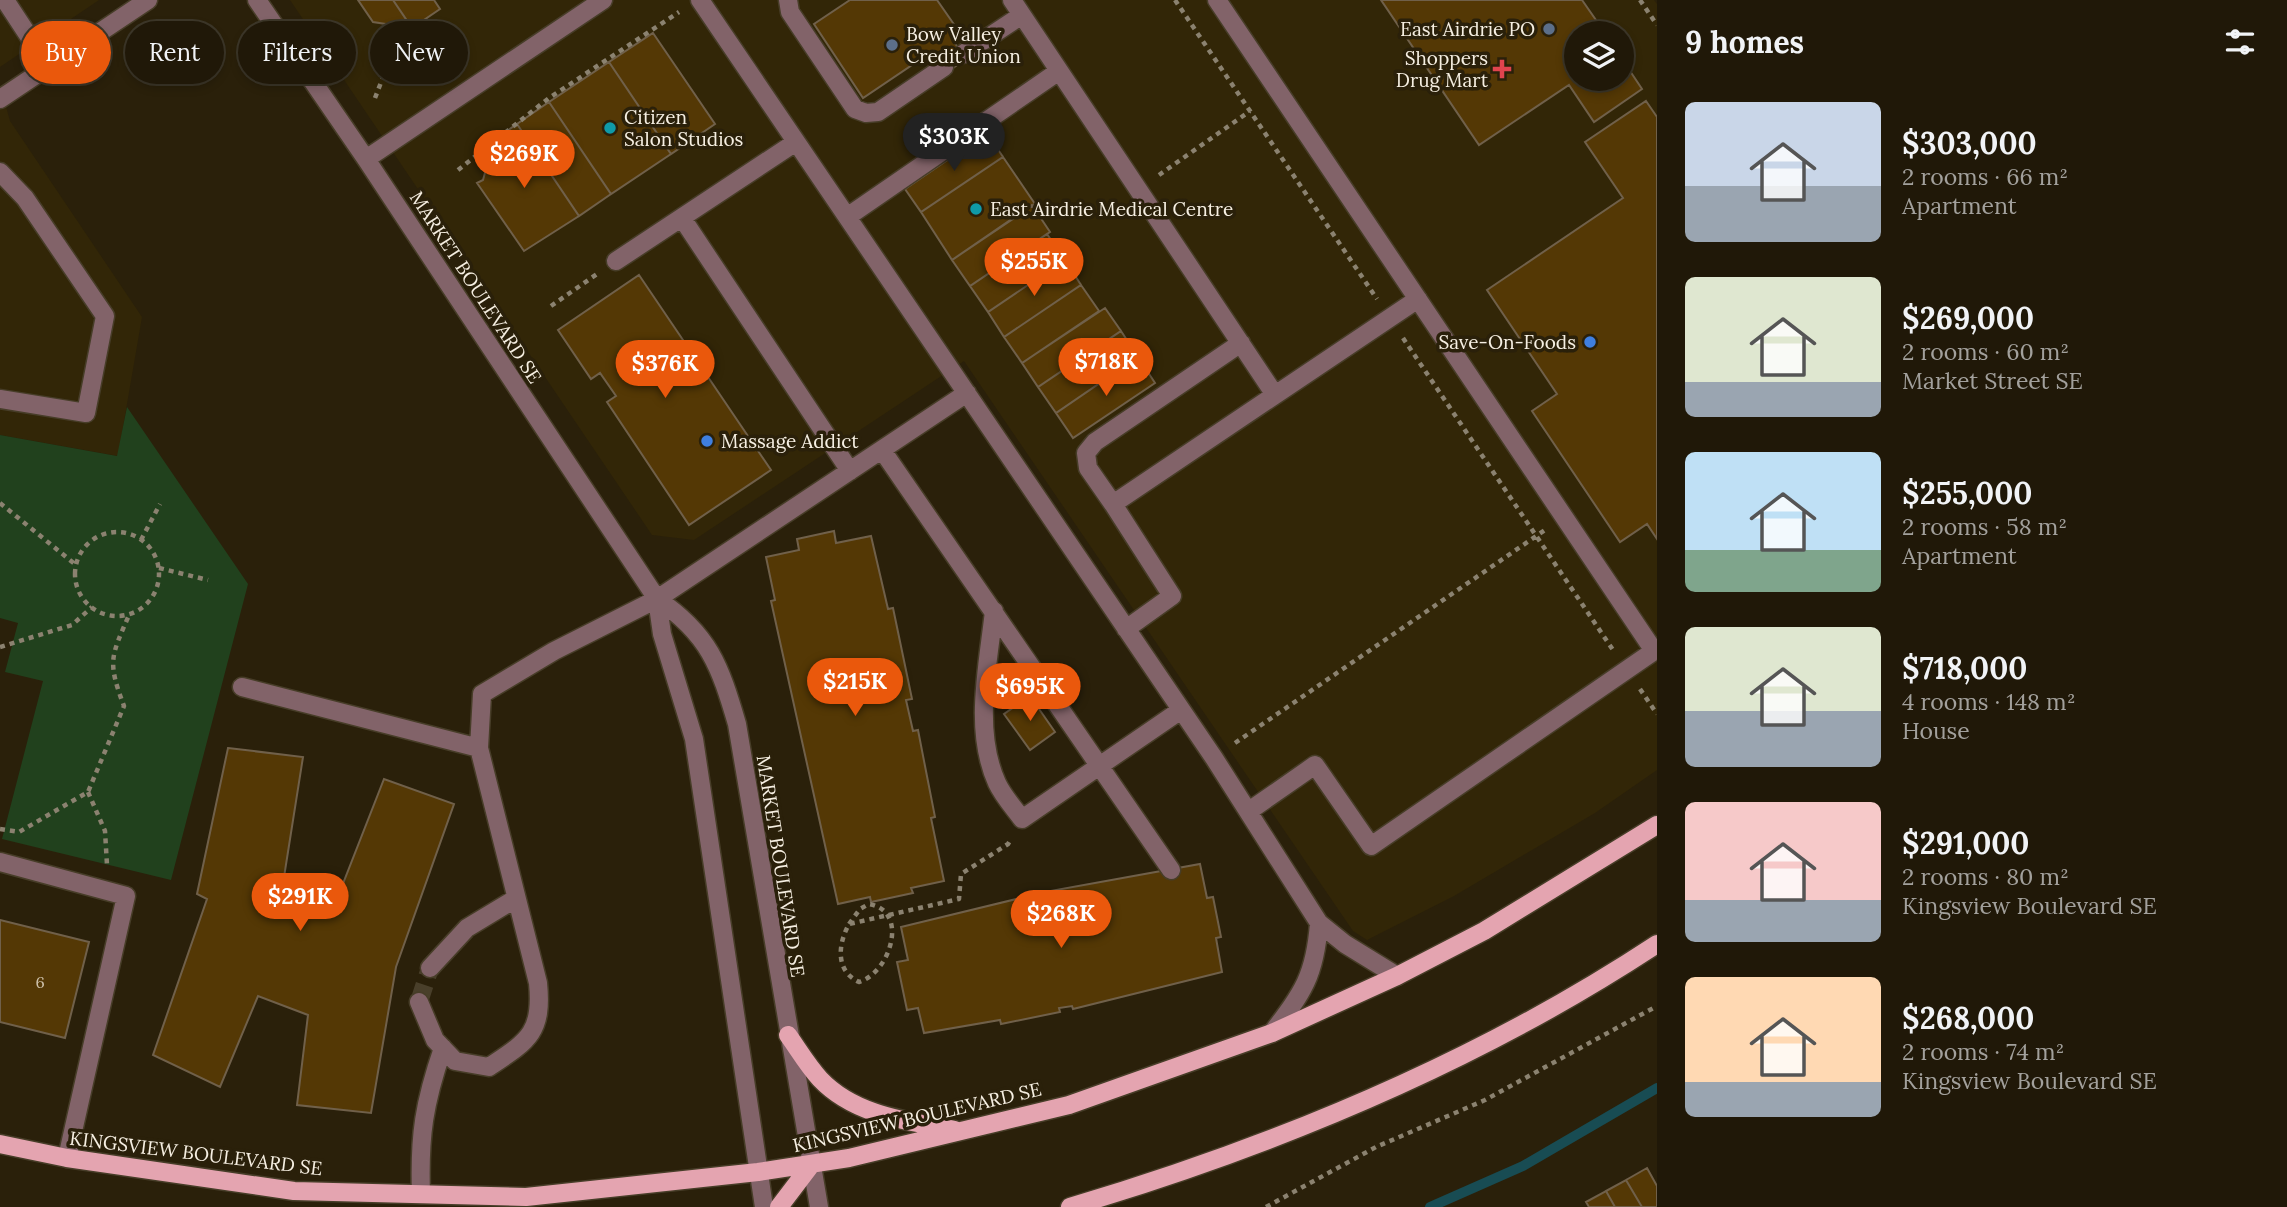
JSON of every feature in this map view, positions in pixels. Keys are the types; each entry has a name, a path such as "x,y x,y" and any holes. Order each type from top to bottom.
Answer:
{"main road":[{"name":"KINGSVIEW BOULEVARD SE","path":"0,1144 67,1158 294,1191 526,1197 811,1165 1069,1105 1272,1033 1397,976 1484,931 1657,825"},
{"path":"1070,1207 1183,1173 1341,1112 1501,1034 1657,944"},
{"path":"788,1035 821,1079 850,1101 885,1116 962,1131"},
{"path":"779,1207 811,1165"}],"street":[{"path":"5,0 21,24"},
{"path":"111,25 148,0"},
{"name":"MARKET BOULEVARD SE","path":"257,0 366,159 657,599 685,618 716,659 737,724 818,1207"},
{"path":"366,159 603,0"},
{"path":"700,0 1214,758 1319,923 1345,944 1397,976"},
{"path":"788,0 790,12 855,109 866,113 878,112 944,67"},
{"path":"1217,0 1656,650 1371,846 1315,765 1249,811"},
{"path":"962,54 1017,7 1275,395"},
{"path":"847,217 1059,71"},
{"path":"0,99 23,84"},
{"path":"616,261 796,142"},
{"path":"0,172 25,198 104,316 86,413 0,399"},
{"path":"682,218 850,471"},
{"path":"1113,504 1418,299"},
{"path":"1126,629 1172,596 1088,468 1086,453 1095,442 1241,343"},
{"path":"419,1003 435,1040 455,1061 489,1067 524,1044 541,1012 538,984 479,748 482,694 554,651 657,599 967,393"},
{"path":"882,450 1171,870"},
{"name":"MARKET BOULEVARD SE","path":"657,599 662,634 694,739 764,1207"},
{"path":"993,611 984,717 987,741 997,783 1022,819 1181,709"},
{"path":"242,687 479,748"},
{"path":"0,862 126,896 67,1158"},
{"path":"430,968 467,928 515,899"},
{"path":"1272,1033 1304,991 1317,958 1319,923"},
{"path":"421,1194 419,1142 426,1099 443,1048"}],"path":[{"path":"1175,0 1657,714"},
{"path":"1640,0 1657,25"},
{"path":"458,170 549,97 680,11"},
{"path":"375,98 380,84"},
{"path":"1138,189 1250,111"},
{"path":"551,306 616,261"},
{"path":"0,503 76,565"},
{"path":"141,540 160,504"},
{"path":"1214,758 1565,517"},
{"path":"129,533 152,550 159,568 157,590 149,603 129,615 110,616 92,607 79,592 76,565 81,552 101,535 129,533"},
{"path":"159,568 208,580"},
{"path":"0,647 72,625 92,607"},
{"path":"0,828 19,832 89,792 124,706 114,681 111,658 129,615"},
{"path":"89,792 105,831 106,891"},
{"path":"849,924 959,899 961,874 1008,844 1022,819"},
{"path":"869,904 885,908 890,914 891,931 887,956 875,973 859,982 850,978 841,961 841,938 849,924 860,909 869,904"},
{"path":"1266,1207 1376,1147 1485,1100 1657,1006"}],"shaded area":[{"path":"0,0 99,0 68,21 21,21 21,53 0,67"},
{"path":"290,0 1654,0 1657,4 1657,770 1595,813 1454,896 1367,940 1353,931 964,361 694,540 652,535 347,84 356,84 356,21 304,21"},
{"path":"0,85 10,121 142,317 118,456 0,435"}],"green space":[{"path":"127,407 248,584 171,880 2,839 43,681 5,672 18,623 0,618 0,435 117,456"}],"building":[{"path":"358,0 393,0 407,21 372,21"},
{"path":"393,0 434,0 440,9 422,21 407,21"},
{"name":"Bow Valley Credit Union","path":"850,0 937,0 960,33 952,39 966,59 947,72 933,51 863,98 814,24"},
{"name":"Shoppers Drug Mart","path":"1381,0 1582,0 1597,21 1564,21 1564,88 1479,145"},
{"path":"653,33 715,124 671,154 609,62"},
{"name":"Citizen Salon Studios","path":"609,62 671,154 611,194 549,102"},
{"name":"Shoppers Drug Mart","path":"1634,77 1642,89 1594,122 1573,91 1634,91"},
{"name":"Save-On-Foods","path":"1646,101 1657,117 1657,539 1647,524 1620,542 1532,411 1557,394 1487,290 1623,198 1585,142"},
{"path":"549,102 611,194 579,216 517,124"},
{"path":"517,124 579,216 524,251 477,183 483,180 494,140"},
{"path":"987,133 1003,157 921,212 905,189"},
{"name":"East Airdrie Medical Centre","path":"1003,157 1035,204 952,260 921,212"},
{"path":"1032,205 1050,232 970,286 952,260"},
{"path":"1047,234 1065,260 988,312 970,286"},
{"path":"1065,260 1081,285 1004,337 988,312"},
{"path":"639,275 771,470 689,525 607,402 616,396 600,373 591,379 558,330"},
{"path":"1081,285 1099,311 1022,363 1004,337"},
{"path":"1105,308 1121,331 1038,387 1022,363"},
{"path":"1121,331 1138,357 1056,413 1038,387"},
{"path":"1138,357 1155,383 1073,438 1056,413"},
{"path":"834,531 836,543 871,536 888,609 893,608 912,699 906,700 913,731 918,730 935,817 931,818 944,881 911,888 913,893 871,902 870,897 838,904 771,601 775,600 766,557 799,550 797,539"},
{"path":"1030,696 1055,732 1030,750 1004,714"},
{"path":"228,748 303,757 281,896 333,909 384,779 454,804 396,967 371,1113 297,1105 308,1015 258,996 220,1087 153,1055 207,899 197,894"},
{"path":"1200,864 1207,898 1213,897 1221,937 1216,938 1222,972 1073,1009 1072,1006 1059,1008 1060,1012 1001,1024 1000,1020 924,1033 918,1008 907,1010 897,962 908,960 901,927 1037,894 1040,908 1047,906 1045,892"},
{"path":"0,920 89,942 65,1038 0,1022"},
{"path":"1647,1168 1657,1186 1657,1207 1642,1207 1626,1180"},
{"path":"1626,1180 1642,1207 1615,1207 1606,1191"},
{"path":"1606,1191 1615,1207 1589,1207 1586,1202"}],"waterway":[{"path":"1430,1207 1523,1166 1657,1088"}],"tunnel":[{"path":"419,1002 430,968"}],"place":[{"name":"East Airdrie PO","path":"1549,29"},
{"name":"Bow Valley Credit Union","path":"892,45"},
{"name":"Shoppers Drug Mart","path":"1502,69"},
{"name":"Citizen Salon Studios","path":"610,128"},
{"name":"East Airdrie Medical Centre","path":"976,209"},
{"name":"Save-On-Foods","path":"1590,342"},
{"name":"Massage Addict","path":"707,441"}]}
